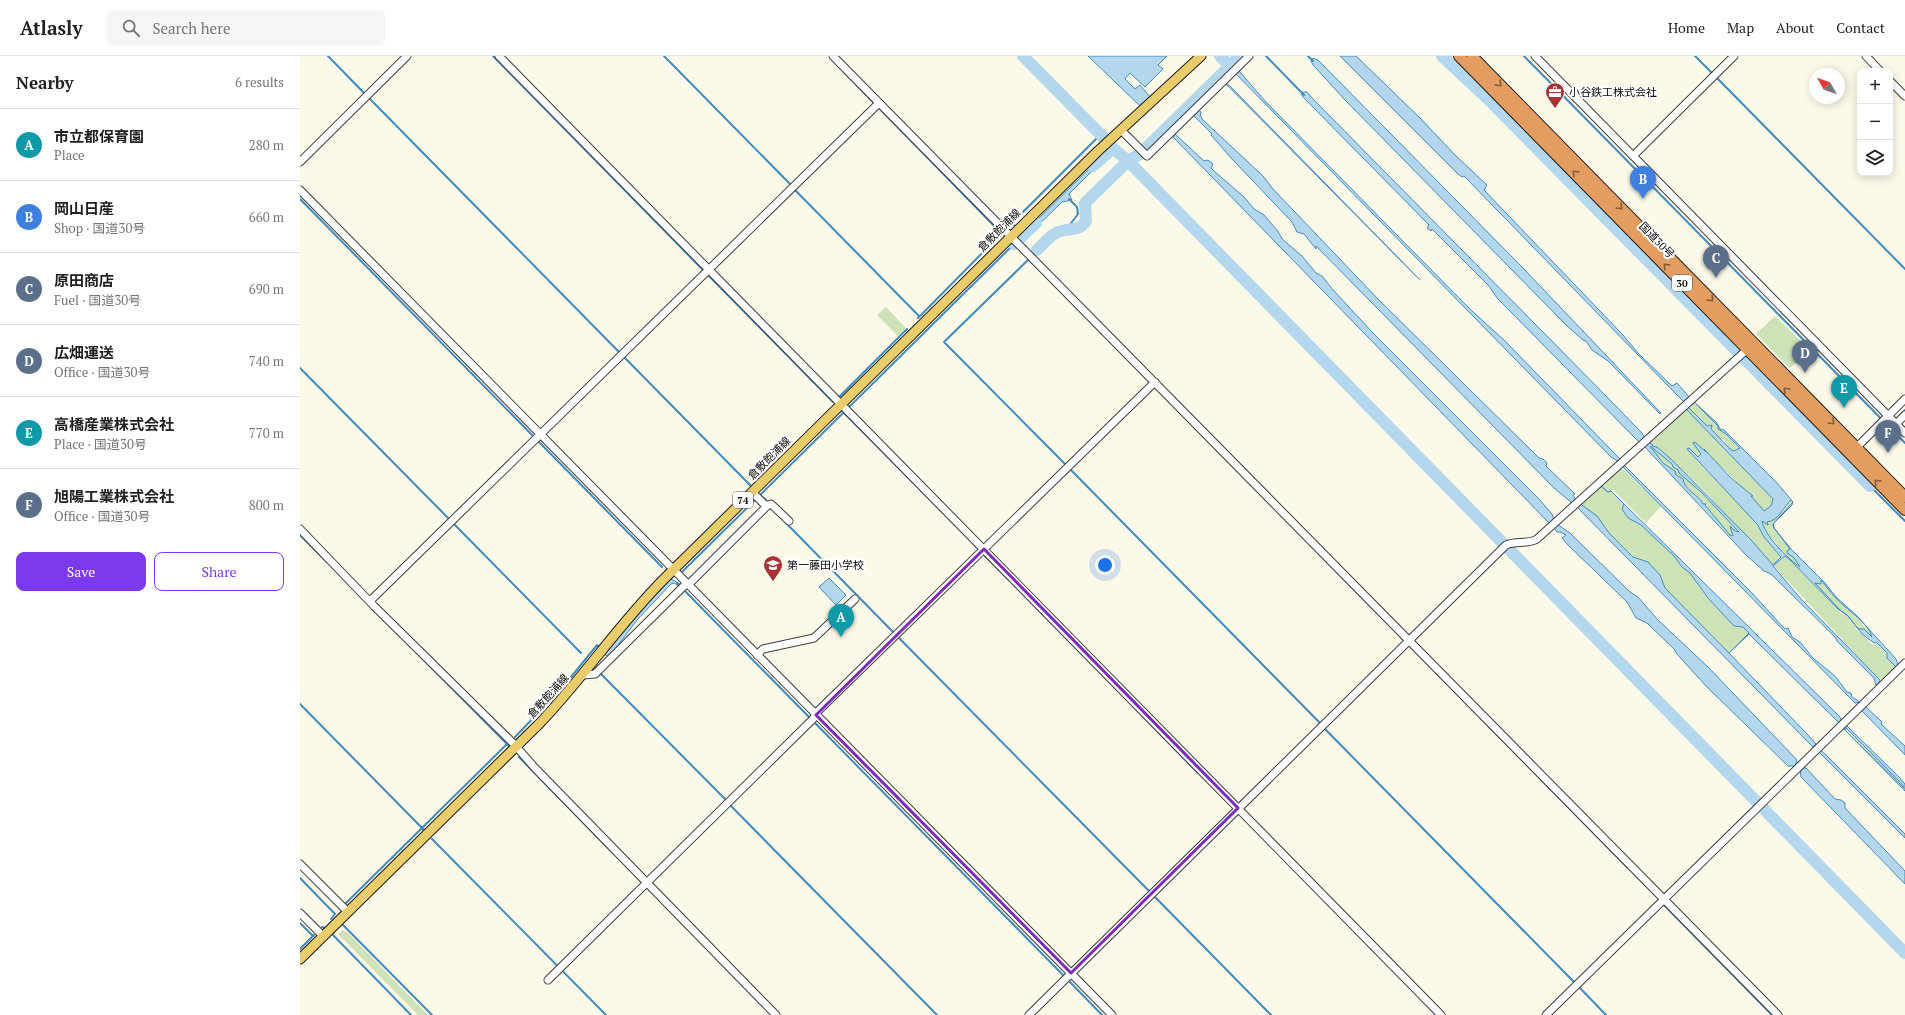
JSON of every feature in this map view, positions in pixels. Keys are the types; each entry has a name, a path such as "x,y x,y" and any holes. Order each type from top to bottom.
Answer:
{"highway":[{"name":"国道30号","path":"1459,56 1748,349 1853,451 1905,497"},
{"name":"国道30号","path":"1472,56 1748,349"},
{"name":"国道30号","path":"1853,451 1905,510"}],"main road":[{"name":"倉敷飽浦線","path":"300,959 557,706 632,613 673,570 756,496 845,408 1011,236 1121,130 1201,56"}],"street":[{"path":"300,162 407,56"},
{"path":"499,56 707,271 845,408 1441,1015"},
{"path":"833,56 877,105 1031,256 1408,643 1662,901 1778,1015"},
{"path":"1121,130 1147,156 1249,56"},
{"path":"1535,56 1889,420 1905,433"},
{"path":"1633,156 1734,56"},
{"path":"1866,56 1877,68"},
{"path":"1893,84 1905,96"},
{"path":"370,601 877,105"},
{"path":"300,190 537,437 673,570 684,586 757,655 1112,1015"},
{"path":"1029,1015 1505,546 1514,542 1532,542 1537,539 1748,349"},
{"path":"548,980 1155,382"},
{"path":"1853,451 1889,420 1905,399"},
{"path":"1889,420 1905,415"},
{"path":"756,496 766,506"},
{"path":"583,675 595,674 766,506 771,504 789,521"},
{"path":"300,529 516,747 644,884 776,1015"},
{"path":"757,655 763,649 814,638 855,599"},
{"path":"1546,1015 1905,663"},
{"path":"300,864 348,912"},
{"path":"300,913 323,936"}],"highlighted area":[{"path":"984,549 1238,808 1071,973 816,715"}],"green space":[{"path":"886,307 906,328 898,336 877,315"},
{"path":"1775,316 1803,343 1802,345 1809,352 1790,368 1756,334"},
{"path":"1693,402 1718,426 1719,429 1741,448 1734,451 1730,449 1723,439 1719,439 1710,427 1707,426 1688,407"},
{"path":"1685,408 1773,499 1771,506 1764,511 1728,473 1695,443 1701,455 1698,457 1689,448 1687,449 1752,518 1769,544 1782,557 1773,565 1740,530 1735,531 1730,528 1733,536 1730,535 1705,505 1706,504 1704,504 1651,450 1650,446 1652,447 1653,445 1649,442","holes":["1654,447 1657,447 1704,490 1727,518"]},
{"path":"1620,466 1661,506 1646,523 1613,490 1608,491 1600,484"},
{"path":"1599,485 1608,492 1611,491 1624,504 1636,523 1641,525 1674,556 1682,567 1690,573 1708,598 1734,626 1743,627 1749,633 1729,653 1665,588 1660,575 1648,562 1633,557 1579,503"},
{"path":"1790,499 1793,502 1792,505 1773,524 1780,536 1791,549 1787,553 1794,558 1800,567 1787,556 1768,534 1764,529 1762,520 1765,523 1779,515 1786,508"},
{"path":"1785,557 1790,560 1841,613 1847,616 1857,630 1873,645 1876,643 1886,653 1887,658 1896,668 1883,681 1872,672 1774,566"},
{"path":"1821,580 1835,597 1871,633 1872,637 1864,629 1858,629 1848,616 1839,609 1814,583"},
{"path":"1845,728 1852,733 1902,784 1904,788"},
{"path":"343,930 348,933 428,1015 418,1015 338,934"}],"water":[{"path":"1088,56 1167,56 1158,65 1163,69 1145,87 1130,73 1125,79 1135,89 1140,85 1150,97 1140,106"},
{"path":"1340,56 1356,56 1420,118 1456,156 1487,185 1484,190 1623,335 1638,353 1672,386 1677,383 1690,398 1685,403 1464,176 1462,177 1458,174"},
{"path":"1313,58 1318,60 1522,267 1661,413 1660,414 1608,361 1592,350 1586,341 1567,326 1346,101 1313,65 1311,61"},
{"path":"1238,70 1266,102 1471,310 1505,341 1621,460 1619,462 1611,457 1235,73"},
{"path":"1225,83 1229,85 1420,280"},
{"path":"1303,92 1307,92 1609,399 1645,438 1639,442 1497,298 1489,286 1432,229 1431,231 1427,228 1429,225 1303,97 1301,94"},
{"path":"1198,109 1201,112 1200,115 1203,120 1263,176 1273,189 1377,298 1539,458 1543,459 1547,463 1546,466 1575,494 1573,495 1576,500 1572,503 1554,488 1316,246 1316,249 1304,234 1297,232 1292,222 1232,159 1211,135 1212,134 1193,115"},
{"path":"1175,134 1204,161 1208,160 1213,164 1211,168 1213,170 1245,198 1254,209 1264,215 1277,230 1283,240 1302,256 1316,273 1322,276 1374,334 1538,498 1552,514 1554,520 1550,524 1173,137"},
{"path":"1104,154 1106,157 1069,194 1072,200 1062,202 1028,235 1024,233"},
{"path":"1693,401 1717,423 1720,429 1724,430 1777,483 1793,502 1791,500 1775,519 1767,522 1768,525 1762,521 1767,533 1783,553 1800,567 1794,558 1787,553 1790,549 1774,528 1791,549 1825,583 1836,597 1866,626 1839,602 1821,580 1821,584 1815,583 1839,609 1848,616 1838,609 1785,556 1773,566 1802,600 1880,680 1878,685 1876,685 1874,678 1837,641 1835,637 1771,574 1764,571 1746,555 1644,446 1672,421 1649,442 1653,445 1652,446 1657,447 1671,459 1751,540 1773,565 1781,557 1764,537 1757,524 1687,449 1689,448 1698,457 1701,454 1693,443 1695,442 1706,452 1704,449 1731,478 1753,496 1751,496 1764,511 1771,506 1773,499 1685,408 1690,404 1688,407 1707,426 1712,425 1711,429 1730,449 1734,451 1740,448 1726,434 1718,429 1718,426 1695,403 1692,402","holes":["1650,446 1672,464 1673,467 1701,492 1739,532 1735,531 1730,526 1733,536 1730,535 1705,505 1706,504 1703,504 1686,487 1683,479 1663,463"]},
{"path":"1623,464 1752,593 1783,627 1786,629 1788,628 1792,637 1800,642 1813,658 1835,676 1847,692 1851,693 1852,697 1860,702 1855,703 1622,466"},
{"path":"1611,491 1840,717 1841,720 1839,722 1837,721 1749,634 1729,653 1749,633 1743,627 1734,626 1708,598 1690,573 1682,567 1674,556 1641,525 1628,518 1622,509 1624,504"},
{"path":"1579,503 1597,516 1609,533 1633,557 1648,562 1660,575 1665,588 1809,736 1816,744 1813,747 1576,506"},
{"path":"1557,524 1570,533 1630,592 1638,597 1657,619 1709,668 1797,760 1795,766 1788,766 1707,687 1676,653 1675,650 1647,623 1636,618 1627,602 1566,543 1562,538 1566,535 1557,532 1553,527"},
{"path":"829,578 846,595 836,605 819,587"},
{"path":"671,579 680,584 678,586 674,583 671,584 637,620 609,657 604,654 640,611"},
{"path":"1866,626 1896,659 1898,664 1896,667 1887,658 1887,653 1876,642 1874,643 1858,629 1864,629 1872,637"},
{"path":"1865,706 1882,722 1881,724 1905,746 1905,755 1862,711"},
{"path":"1846,725 1898,776 1905,784 1905,791 1845,730 1904,788 1902,784 1846,728"},
{"path":"1821,750 1905,834 1905,838 1819,752"},
{"path":"1800,768 1806,768 1835,799 1841,800 1845,803 1845,808 1905,871 1905,884 1801,777"}],"waterway":[{"path":"328,56 365,94"},
{"path":"493,56 704,271"},
{"path":"664,56 791,185"},
{"path":"1023,56 1104,138"},
{"path":"1220,56 1230,66"},
{"path":"1093,166 1113,148 1128,161 1140,154 1240,56"},
{"path":"1266,56 1304,95"},
{"path":"1308,56 1313,61"},
{"path":"1442,56 1486,97 1870,486"},
{"path":"1524,56 1905,443"},
{"path":"1695,56 1713,74"},
{"path":"843,71 875,104"},
{"path":"1716,77 1905,269"},
{"path":"369,98 621,354"},
{"path":"878,107 1002,234"},
{"path":"1006,229 1101,134"},
{"path":"1037,250 1056,233 1083,225 1086,221 1085,203 1128,161 1905,953"},
{"path":"794,189 919,316"},
{"path":"300,199 535,438"},
{"path":"1065,231 1078,214 1077,207 1069,199"},
{"path":"1012,223 1015,226"},
{"path":"1014,244 1036,223"},
{"path":"918,318 1003,232"},
{"path":"759,496 1014,244"},
{"path":"1029,259 944,342 1066,465"},
{"path":"707,274 833,402"},
{"path":"838,398 907,329"},
{"path":"624,357 751,486"},
{"path":"300,368 450,520"},
{"path":"1895,420 1905,410"},
{"path":"842,411 980,550"},
{"path":"538,441 662,567"},
{"path":"1070,469 1320,723"},
{"path":"1870,486 1905,521"},
{"path":"759,494 766,500"},
{"path":"682,572 756,499"},
{"path":"786,523 894,633"},
{"path":"454,524 581,653"},
{"path":"300,535 326,561"},
{"path":"983,554 1008,579"},
{"path":"1319,554 1405,641"},
{"path":"677,583 810,718"},
{"path":"898,637 1150,892"},
{"path":"1408,644 1628,868"},
{"path":"515,737 563,687 597,645 599,647"},
{"path":"416,652 509,746"},
{"path":"600,673 727,801"},
{"path":"300,704 425,831"},
{"path":"1133,706 1198,773"},
{"path":"814,722 1065,977"},
{"path":"1324,728 1575,983"},
{"path":"344,905 507,744"},
{"path":"519,757 611,851"},
{"path":"730,805 937,1015"},
{"path":"432,839 606,1015"},
{"path":"300,878 335,914 331,919"},
{"path":"1153,895 1271,1015"},
{"path":"1663,904 1772,1015"},
{"path":"300,923 313,936"},
{"path":"342,924 432,1015"},
{"path":"300,949 314,935"},
{"path":"333,935 411,1015"},
{"path":"1068,980 1102,1015"},
{"path":"1579,987 1606,1015"}],"place":[{"name":"小谷鉄工株式会社","path":"1555,109"},
{"name":"岡山日産","path":"1643,199"},
{"name":"原田商店","path":"1716,278"},
{"name":"広畑運送","path":"1805,373"},
{"name":"高橋産業株式会社","path":"1844,408"},
{"name":"旭陽工業株式会社","path":"1888,453"},
{"name":"第一藤田小学校","path":"773,582"},
{"name":"市立都保育園","path":"841,637"}]}
